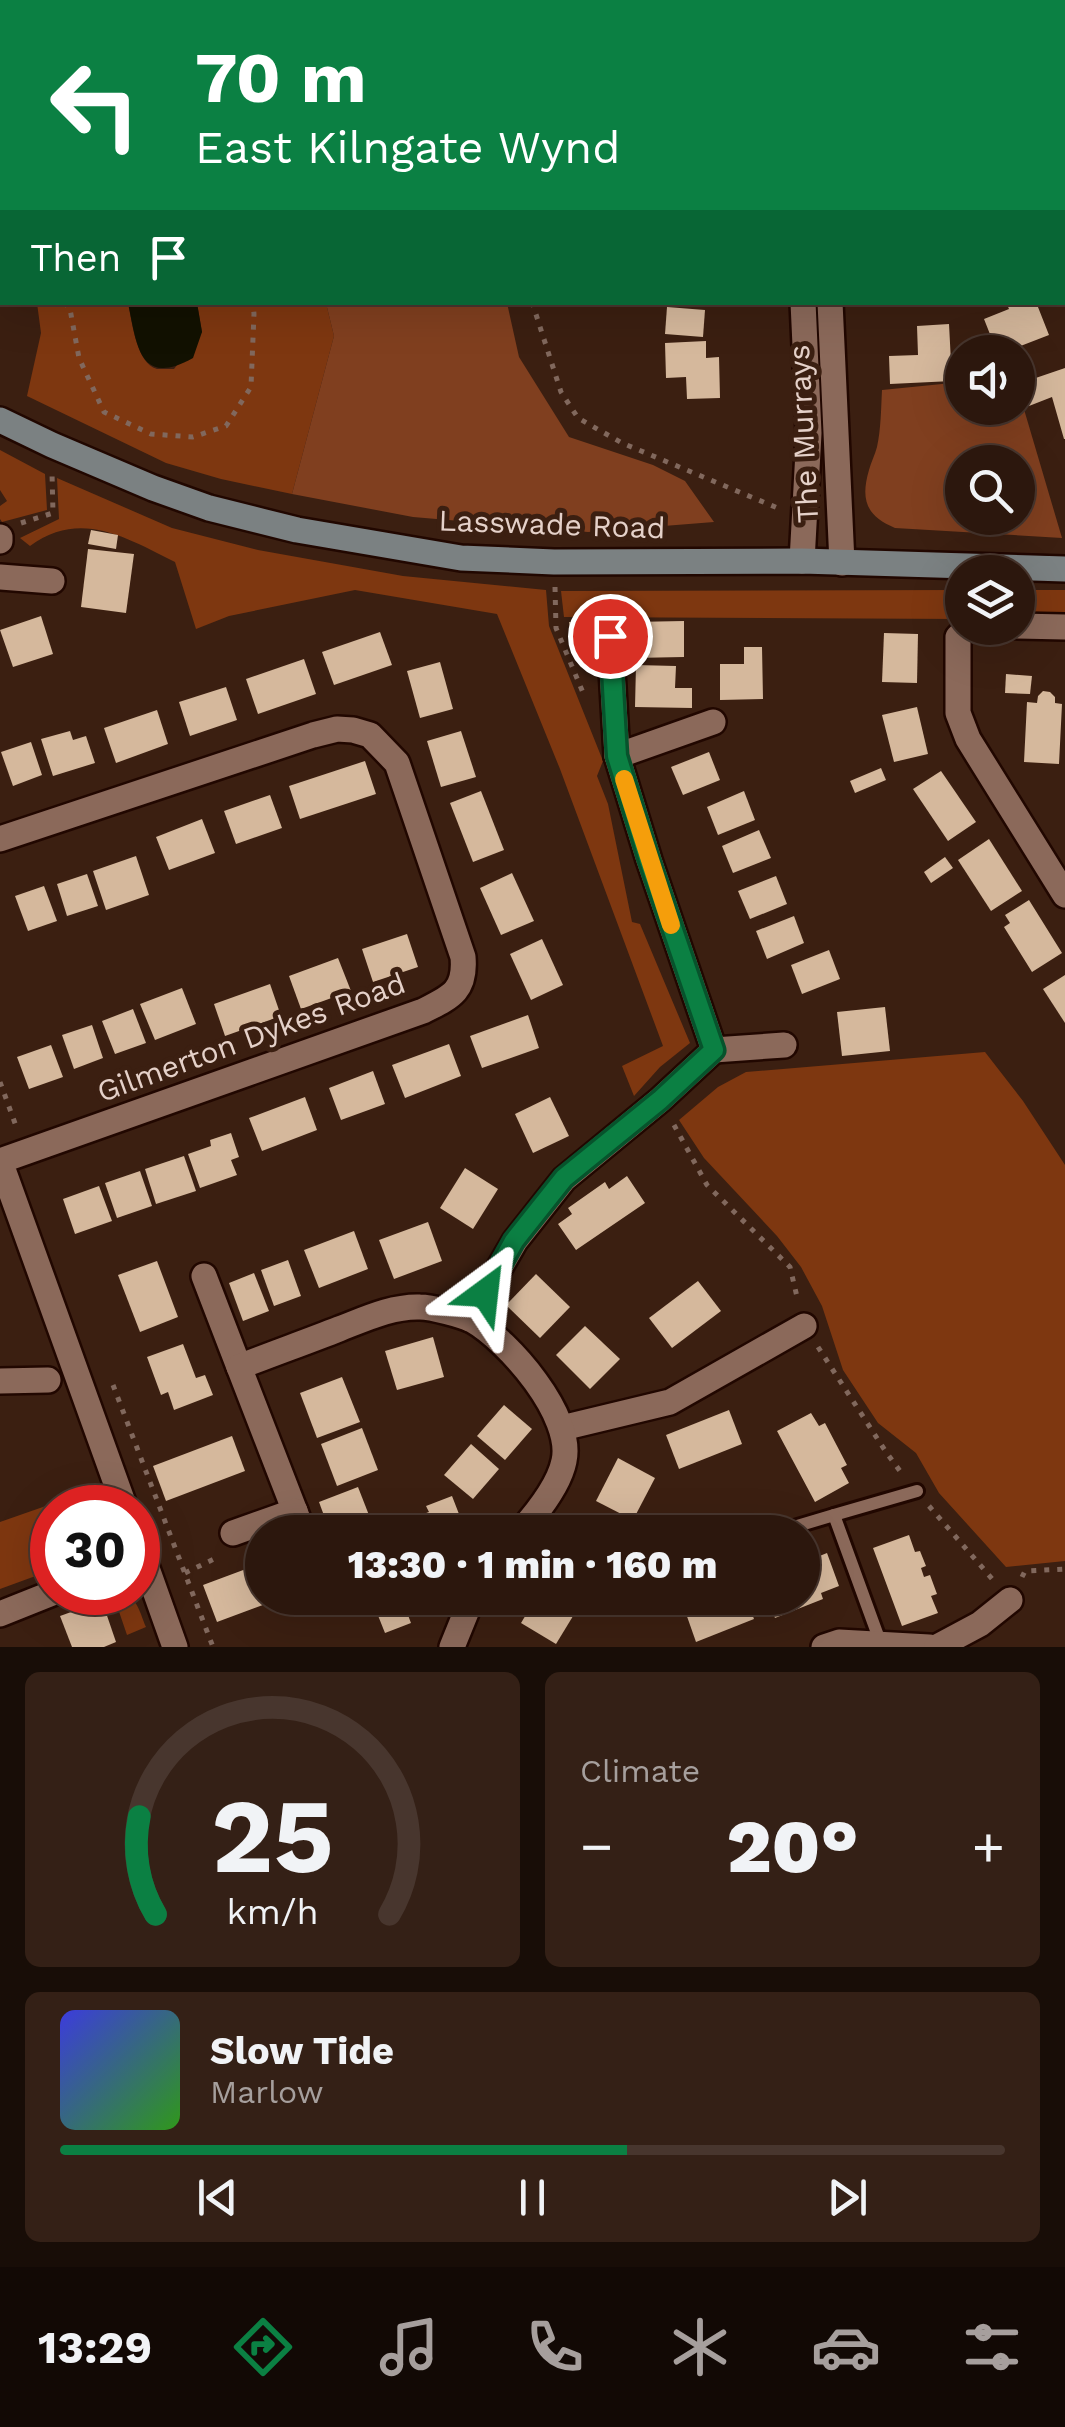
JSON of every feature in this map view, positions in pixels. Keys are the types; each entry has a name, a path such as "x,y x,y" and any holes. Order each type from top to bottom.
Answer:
{"street":[{"name":"The Murrays","path":"802,562 809,433 803,305"},
{"name":"The Murrays","path":"830,305 842,563"},
{"name":"Lasswade Road","path":"0,420 153,488 209,508 297,530 461,558 1065,569"},
{"path":"0,577 52,581"},
{"path":"1035,626 1065,627"},
{"path":"610,636 617,756 714,1050"},
{"path":"961,645 958,712 968,739 1065,894"},
{"path":"617,756 713,722"},
{"name":"Gilmerton Dykes Road","path":"0,839 313,735 353,730 370,735 397,764 463,957 461,986 423,1011 0,1161 117,1485"},
{"path":"470,1318 514,1241 564,1178 714,1050 784,1045"},
{"path":"204,1276 296,1515"},
{"path":"239,1367 383,1312 421,1307 470,1318 502,1343 539,1383 562,1428 565,1460 535,1515"},
{"path":"562,1428 670,1402 804,1326"},
{"path":"0,1381 48,1380"},
{"path":"233,1534 245,1532"},
{"path":"937,1647 980,1624 1010,1600"},
{"path":"0,1614 30,1602"},
{"path":"160,1609 175,1647"},
{"path":"452,1647 465,1615"},
{"path":"824,1647 839,1642 929,1647"}],"lane":[{"path":"820,1519 917,1492"},
{"path":"834,1515 881,1644"}],"path":[{"path":"67,305 79,358 104,412 151,434 193,437 226,426 251,387 253,305"},
{"path":"533,305 560,392 578,418 622,442 804,519"},
{"path":"6,534 53,513 52,445"},
{"path":"554,562 556,628 586,700"},
{"path":"660,1100 707,1185 790,1267 804,1326 886,1452 1010,1600 1025,1571 1065,1569"},
{"path":"185,1573 225,1553 233,1534"}],"shaded area":[{"path":"37,305 128,305 144,359 158,369 174,369 202,332 197,305 326,305 334,336 292,494 166,463 27,396 41,333"},
{"path":"128,305 197,305 202,332 193,358 175,366 151,365 134,334"},
{"path":"326,305 507,305 519,357 569,437 653,465 685,481 714,522 588,532 413,517 292,494 334,336"},
{"path":"945,384 945,425 1029,425 1035,445 945,445 945,531 895,528 872,513 865,490 878,440 882,390"},
{"path":"1035,447 1062,538 1012,535 1035,535"},
{"path":"0,450 45,474 47,510 2,522 0,506 7,501 0,490"},
{"path":"57,478 172,528 258,550 403,576 546,590 549,626 603,761 597,776 608,804 632,922 640,924 690,1043 660,1067 634,1096 622,1066 663,1046 560,769 497,614 355,590 229,616 196,629 175,562 121,537 85,528 49,535 30,546 20,538 59,519"},
{"path":"945,590 945,619 564,617 561,591"},
{"path":"1035,590 1065,590 1065,619 1035,619"},
{"path":"985,1052 1065,1165 1065,1561 1006,1567 939,1493 916,1453 878,1423 843,1370 822,1306 801,1267 704,1158 679,1120 718,1087 746,1072"},
{"path":"30,1512 30,1578 0,1589 0,1522"},
{"path":"120,1615 140,1615 146,1627 127,1635"}],"building":[{"path":"1007,305 1037,305 1049,335 1035,340 1035,335 990,335 984,319 1009,309"},
{"path":"667,307 705,310 703,337 665,334"},
{"path":"949,324 950,335 945,335 945,381 890,384 889,356 918,355 917,326"},
{"path":"706,341 706,358 719,357 720,398 687,399 686,377 666,378 665,343"},
{"path":"1065,368 1065,439 1052,397 1035,404 1035,378"},
{"path":"91,530 118,535 116,549 88,544"},
{"path":"88,549 134,554 126,613 81,607"},
{"path":"41,616 53,654 13,667 0,630"},
{"path":"598,620 599,648 571,649 569,622"},
{"path":"684,621 684,657 633,658 632,622"},
{"path":"380,632 392,665 334,685 322,652"},
{"path":"884,633 918,634 917,683 882,682"},
{"path":"744,647 762,647 763,699 720,700 720,664 744,664"},
{"path":"304,659 316,694 258,714 246,679"},
{"path":"440,662 453,709 420,718 407,671"},
{"path":"636,665 676,666 675,688 692,688 692,708 635,707"},
{"path":"1006,674 1032,676 1030,694 1005,693"},
{"path":"226,687 237,720 190,736 179,702"},
{"path":"1043,691 1055,697 1055,703 1062,704 1059,764 1024,762 1027,702 1037,703"},
{"path":"917,707 928,754 894,762 882,715"},
{"path":"157,710 168,744 116,763 104,728"},
{"path":"70,731 73,740 86,736 95,763 53,776 41,739"},
{"path":"461,731 476,777 441,787 427,741"},
{"path":"31,742 42,775 13,786 1,752"},
{"path":"709,752 720,780 683,795 671,767"},
{"path":"365,761 376,794 300,819 289,786"},
{"path":"881,768 886,780 855,793 850,781"},
{"path":"941,771 976,822 948,841 913,789"},
{"path":"481,791 504,850 473,862 450,803"},
{"path":"744,791 755,820 718,835 707,807"},
{"path":"270,795 282,828 236,844 224,811"},
{"path":"202,819 215,853 169,870 156,837"},
{"path":"759,830 771,858 733,873 722,846"},
{"path":"989,839 1022,891 991,911 958,860"},
{"path":"136,856 149,895 106,910 93,871"},
{"path":"945,857 953,868 931,883 924,872"},
{"path":"512,873 534,921 501,935 480,888"},
{"path":"87,874 98,906 67,916 57,884"},
{"path":"776,876 787,904 750,919 738,891"},
{"path":"44,886 57,921 28,931 15,896"},
{"path":"1029,900 1062,953 1032,972 1004,927 1010,923 1005,915"},
{"path":"794,916 804,943 767,959 756,931"},
{"path":"407,934 418,967 373,982 362,949"},
{"path":"542,939 563,985 531,1000 510,954"},
{"path":"829,950 840,979 802,994 791,965"},
{"path":"338,958 351,991 301,1009 289,976"},
{"path":"1065,975 1065,1023 1043,989"},
{"path":"270,984 281,1016 225,1036 214,1004"},
{"path":"182,988 196,1024 155,1040 140,1004"},
{"path":"885,1007 890,1051 842,1056 837,1012"},
{"path":"133,1009 146,1043 115,1054 102,1021"},
{"path":"528,1015 539,1048 482,1068 470,1036"},
{"path":"92,1025 103,1058 74,1069 62,1035"},
{"path":"449,1044 461,1076 405,1098 392,1065"},
{"path":"51,1045 63,1077 29,1089 17,1057"},
{"path":"373,1071 385,1104 341,1120 329,1088"},
{"path":"305,1097 317,1130 262,1151 249,1118"},
{"path":"550,1097 569,1136 533,1153 515,1114"},
{"path":"231,1133 239,1157 231,1160 237,1175 200,1188 188,1154"},
{"path":"184,1156 196,1191 156,1204 145,1169"},
{"path":"465,1168 498,1189 473,1229 440,1208"},
{"path":"140,1171 152,1206 117,1218 105,1183"},
{"path":"627,1176 645,1203 576,1250 558,1224 572,1214 568,1208 605,1182 609,1189"},
{"path":"99,1186 112,1221 75,1234 63,1199"},
{"path":"428,1222 442,1261 394,1279 379,1240"},
{"path":"354,1231 368,1269 319,1288 304,1250"},
{"path":"288,1260 301,1296 274,1306 261,1270"},
{"path":"157,1261 178,1317 140,1332 118,1275"},
{"path":"254,1273 269,1311 243,1321 229,1283"},
{"path":"536,1274 570,1307 540,1338 506,1305"},
{"path":"698,1281 721,1311 672,1348 649,1318"},
{"path":"585,1326 620,1359 590,1389 556,1355"},
{"path":"433,1337 444,1377 397,1390 385,1351"},
{"path":"183,1344 196,1378 205,1375 213,1395 174,1410 168,1392 161,1395 147,1357"},
{"path":"342,1377 360,1422 317,1438 300,1393"},
{"path":"504,1405 532,1429 505,1460 477,1436"},
{"path":"729,1410 742,1444 679,1469 666,1435"},
{"path":"811,1413 819,1426 825,1423 847,1465 841,1468 849,1483 815,1502 777,1431"},
{"path":"362,1428 378,1470 337,1486 321,1444"},
{"path":"232,1436 245,1471 166,1501 153,1466"},
{"path":"471,1444 499,1469 473,1499 444,1475"},
{"path":"618,1458 655,1478 636,1515 623,1515 596,1501"},
{"path":"358,1487 369,1515 324,1515 319,1502"},
{"path":"452,1496 459,1515 420,1515 429,1512 426,1506"},
{"path":"909,1535 926,1566 921,1568 924,1577 930,1575 937,1594 931,1596 938,1613 902,1626 873,1548"},
{"path":"827,1553 839,1586 821,1593 820,1600 820,1556"},
{"path":"245,1569 245,1612 217,1622 203,1585"},
{"path":"107,1615 116,1642 104,1647 72,1647 60,1616"},
{"path":"378,1615 408,1615 411,1623 385,1633"},
{"path":"526,1615 574,1615 556,1644 521,1623"},
{"path":"687,1615 752,1615 754,1619 696,1642"}],"slow traffic":[{"path":"624,779 671,925"}],"route":[{"path":"485,1293 514,1241 564,1178 714,1050 617,756 610,636"}]}
